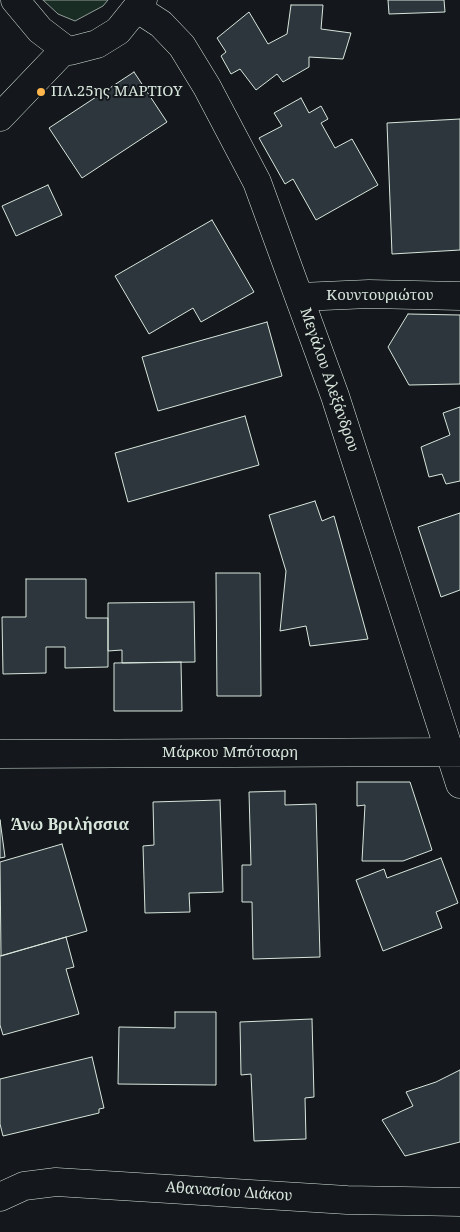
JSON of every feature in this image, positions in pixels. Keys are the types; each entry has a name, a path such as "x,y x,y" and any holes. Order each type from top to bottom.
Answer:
{"street":[{"path":"15,0 36,25 65,50 78,50 97,44 118,31 140,5"},
{"name":"Μεγάλου Αλεξάνδρου","path":"140,5 182,46 207,87 257,182 335,396 455,752 460,784"},
{"path":"0,117 65,50"},
{"name":"Κουντουριώτου","path":"300,297 369,294 460,296"},
{"name":"Μάρκου Μπότσαρη","path":"0,754 455,752"},
{"name":"Αθανασίου Διάκου","path":"0,1197 24,1186 56,1182 347,1200 460,1202"}],"green space":[{"path":"43,0 108,0 103,6 75,21 58,14"}],"building":[{"path":"388,0 444,0 445,12 389,14"},
{"path":"291,5 323,5 321,29 351,33 343,59 309,57 309,67 283,82 277,74 256,90 240,69 231,74 221,56 226,52 217,38 249,12 268,44 287,34"},
{"path":"134,72 167,122 82,178 49,128"},
{"path":"301,98 309,113 321,106 328,119 321,123 335,148 352,139 378,185 316,220 293,179 285,184 259,138 282,126 274,113"},
{"path":"460,119 460,250 392,254 387,123"},
{"path":"48,185 62,215 16,236 2,206"},
{"path":"212,220 254,292 201,322 193,308 149,334 115,276"},
{"path":"408,314 460,315 460,384 409,385 388,347"},
{"path":"267,322 282,376 158,411 142,357"},
{"path":"460,407 460,481 446,484 442,474 429,477 421,447 450,435 443,413"},
{"path":"245,416 259,465 128,502 115,453"},
{"path":"315,501 322,521 334,516 368,639 310,646 306,626 280,631 286,571 269,515"},
{"path":"460,513 460,590 441,597 418,527"},
{"path":"216,573 260,573 261,696 217,696"},
{"path":"26,579 86,579 86,618 108,618 108,667 65,668 65,647 46,647 46,673 3,674 2,617 26,617"},
{"path":"194,602 195,662 122,663 122,650 108,651 108,603"},
{"path":"181,662 182,711 114,711 114,663"},
{"path":"357,782 410,782 432,850 403,861 362,861 365,805 357,806"},
{"path":"285,791 285,805 316,804 320,957 253,959 252,902 242,902 242,865 251,865 249,792"},
{"path":"220,800 223,892 189,893 190,912 145,913 143,846 154,845 153,802"},
{"path":"0,820 5,857 0,858"},
{"path":"62,844 87,931 1,956 0,862"},
{"path":"441,858 458,903 436,912 442,928 383,951 356,880 384,869 387,878"},
{"path":"66,937 74,967 66,969 79,1014 3,1035 0,1025 0,956"},
{"path":"175,1012 216,1012 216,1085 118,1084 119,1027 175,1028"},
{"path":"312,1019 314,1097 305,1098 306,1139 254,1141 251,1074 241,1075 240,1022"},
{"path":"92,1057 104,1108 99,1109 99,1113 3,1136 0,1124 0,1079"},
{"path":"460,1070 460,1142 405,1156 382,1120 413,1106 406,1092 436,1082"}],"place":[{"name":"ΠΛ.25ης ΜΑΡΤΙΟΥ","path":"41,92"}],"district":[{"name":"Άνω Βριλήσσια","path":"70,825"}]}
